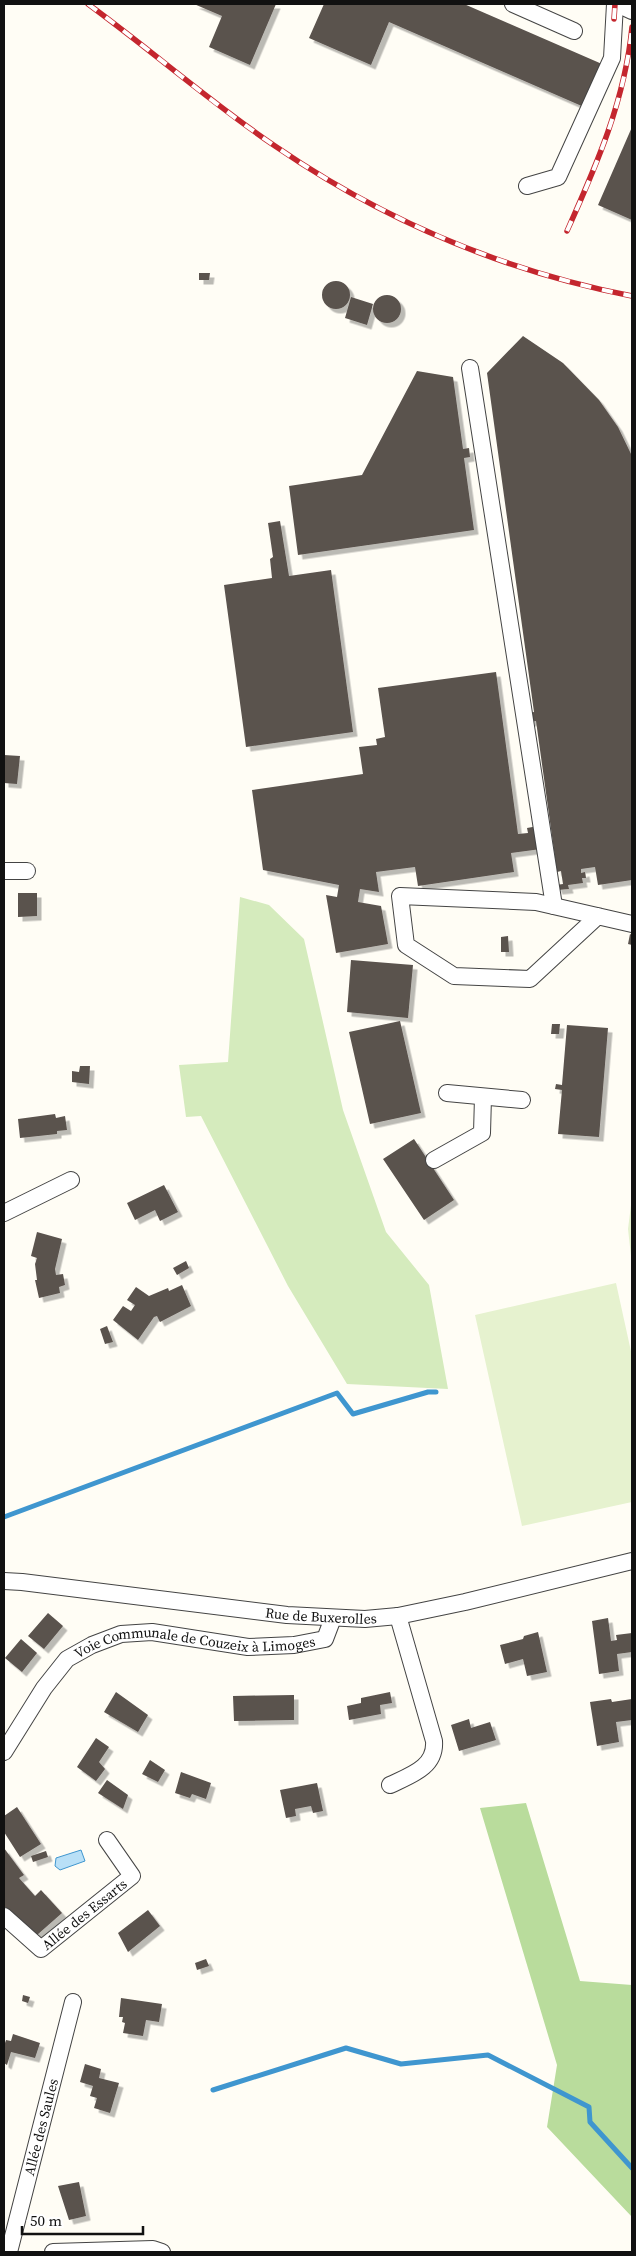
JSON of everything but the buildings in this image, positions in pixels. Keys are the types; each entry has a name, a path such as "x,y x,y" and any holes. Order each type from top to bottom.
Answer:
{"street":[{"path":"512,4 574,31"},
{"path":"527,186 558,177 612,58 616,4 632,11"},
{"path":"470,368 554,906"},
{"path":"4,871 27,871"},
{"path":"598,916 530,979 454,976 406,946 400,896 536,902 598,916 632,924"},
{"path":"447,1093 522,1100"},
{"path":"434,1160 482,1133 483,1096"},
{"path":"4,1213 71,1180"},
{"name":"Rue de Buxerolles","path":"4,1581 287,1615 365,1619 398,1616 465,1602 632,1561"},
{"path":"390,1785 429,1764 435,1750 398,1616"},
{"name":"Voie Communale de Couzeix à Limoges","path":"4,1752 44,1688 67,1659 92,1645 121,1634 152,1632 248,1647 294,1645 325,1639 333,1618"},
{"name":"Allée des Essarts","path":"4,1916 41,1949 132,1876 108,1840"},
{"name":"Allée des Saules","path":"9,2252 73,2002"},
{"path":"53,2252 152,2249 162,2252"}],"green space":[{"path":"240,897 269,905 304,939 343,1110 386,1232 429,1285 448,1389 347,1384 288,1286 201,1116 186,1117 179,1065 228,1062"},
{"path":"632,1197 632,1265 628,1229"},
{"path":"616,1283 632,1356 632,1502 522,1526 475,1315"},
{"path":"526,1803 580,1981 632,1985 632,2217 547,2127 557,2065 480,1808"}],"water":[{"path":"81,1850 85,1861 60,1870 55,1866 56,1858"}],"waterway":[{"path":"4,1517 337,1393 353,1414 428,1392 436,1392"},
{"path":"213,2090 346,2048 401,2064 488,2055 589,2107 590,2122 632,2168"}],"railway":[{"path":"88,4 251,129 316,173 358,197 446,239 491,257 537,272 632,296"},
{"path":"614,19 615,4"},
{"path":"567,231 599,156 616,106 623,80 632,27"}]}
